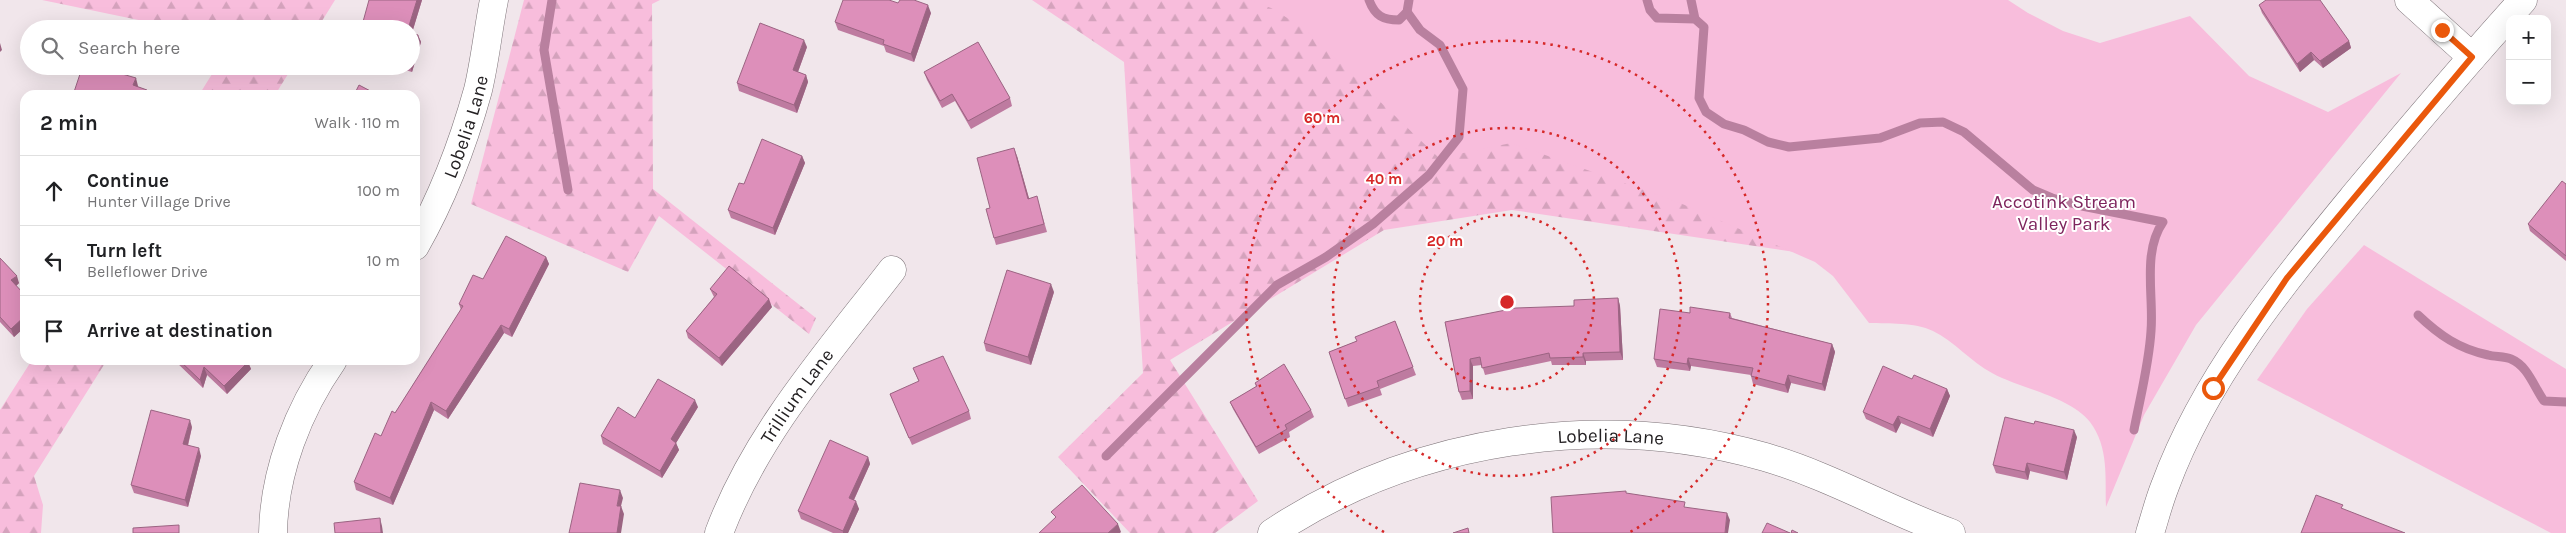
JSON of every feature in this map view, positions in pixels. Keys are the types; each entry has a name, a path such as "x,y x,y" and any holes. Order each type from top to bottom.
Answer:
{"street":[{"name":"Lobelia Lane","path":"420,237 436,207 460,145 478,89 494,0"},
{"path":"2410,0 2472,57"},
{"path":"2150,533 2165,485 2194,421 2222,372 2287,278 2472,57 2523,0"},
{"name":"Trillium Lane","path":"719,533 732,497 762,445 793,400 892,270"},
{"path":"273,533 273,512 282,468 297,426 320,378 329,365"},
{"name":"Lobelia Lane","path":"1272,533 1327,500 1370,480 1419,462 1474,448 1536,438 1592,434 1650,436 1706,443 1765,457 1818,475 1951,533"}],"green space":[{"path":"42,0 335,0 323,20 139,20"},
{"path":"524,0 660,0 652,4 653,189 816,318 809,334 659,216 628,272 471,204"},
{"path":"1032,0 1261,0 1510,139 1607,172 1808,254 1512,210 1384,230 1170,360 1258,501 1215,533 1130,533 1058,457 1143,373 1124,62"},
{"name":"Accotink Stream Valley Park","path":"1249,0 2008,0 2028,13 2063,31 2100,43 2190,16 2249,76 2328,112 2401,73 2196,325 2144,415 2106,507 2105,463 2100,442 2090,422 2070,406 1992,373 1941,335 1926,328 1910,325 1869,323 1833,276 1815,262 1680,203 1511,143 1439,158 1302,27 1271,8"},
{"path":"211,75 287,75 278,90 202,90"},
{"path":"2364,245 2566,369 2566,533 2551,533 2257,380 2307,309"},
{"path":"29,365 104,365 34,476 43,505 41,533 0,533 0,410"}],"building":[{"path":"369,0 417,0 411,20 363,20"},
{"path":"843,0 889,0 898,3 900,0 914,0 928,5 911,54 883,44 884,40 835,22"},
{"path":"2266,0 2320,0 2349,41 2320,61 2311,52 2297,64 2259,5"},
{"path":"760,23 804,40 793,70 806,75 794,105 737,83"},
{"path":"978,42 1010,98 968,121 952,94 940,101 924,72"},
{"path":"80,75 126,75 136,78 133,85 147,90 75,90"},
{"path":"359,85 368,90 356,90"},
{"path":"762,139 802,156 773,228 728,210 739,183 744,184"},
{"path":"1014,148 1028,199 1037,196 1044,224 994,238 986,209 990,208 977,158"},
{"path":"2562,181 2566,184 2566,256 2528,224"},
{"path":"506,236 546,257 509,329 501,325 446,411 431,402 390,498 354,482 375,433 381,436 392,411 395,413 463,306 459,304 473,275 483,279"},
{"path":"0,258 17,276 11,280 20,290 20,321 11,329 0,317"},
{"path":"729,266 769,299 719,358 686,331 717,294 710,289"},
{"path":"1007,270 1051,284 1028,357 984,343"},
{"path":"1618,298 1620,352 1583,353 1583,357 1550,358 1549,353 1482,368 1480,357 1470,359 1470,391 1459,392 1445,322 1516,308 1574,306 1574,300"},
{"path":"1690,307 1730,313 1729,318 1832,344 1822,384 1788,375 1785,385 1751,376 1753,368 1688,358 1687,364 1654,359 1660,309 1690,313"},
{"path":"1395,321 1413,367 1377,381 1379,387 1345,399 1329,352 1357,341 1355,337"},
{"path":"943,356 969,411 909,438 890,394 919,381 913,368"},
{"path":"1284,364 1311,410 1285,425 1287,429 1256,447 1230,402 1257,386 1255,383"},
{"path":"184,365 245,365 224,386 204,367 200,380"},
{"path":"1883,366 1912,379 1914,375 1947,389 1930,429 1898,416 1893,425 1863,412"},
{"path":"658,379 695,400 671,439 676,443 660,471 601,436 618,407 635,418"},
{"path":"151,410 190,420 183,444 199,448 185,500 131,485"},
{"path":"2005,417 2034,424 2035,421 2074,430 2064,472 2027,463 2025,472 1993,465"},
{"path":"830,440 868,457 849,498 856,501 843,531 798,511"},
{"path":"580,483 620,490 617,506 621,506 617,533 569,533"},
{"path":"1082,485 1118,524 1108,533 1039,533 1056,517 1051,512"},
{"path":"1626,491 1626,493 1685,502 1684,507 1727,513 1725,533 1553,533 1551,497"},
{"path":"2316,495 2343,505 2341,508 2405,533 2301,533"},
{"path":"380,518 381,533 335,533 334,523"},
{"path":"1767,523 1790,533 1762,533"},
{"path":"179,525 179,533 133,533 133,528"},
{"path":"1468,528 1469,533 1453,533"}],"waterway":[{"path":"552,0 544,50 568,190"},
{"path":"1369,0 1374,10 1380,16 1399,20 1407,12 1409,0"},
{"path":"1647,0 1650,10 1657,18 1695,19 1704,27 1699,98 1706,112 1724,124 1744,130 1768,142 1789,147 1880,138 1920,123 1943,122 1964,132 2033,190 2052,198 2082,206 2163,222 2157,234 2151,261 2152,318 2150,343 2134,430"},
{"path":"1691,0 1695,19"},
{"path":"1106,456 1277,285 1326,257 1373,224 1429,175 1459,137 1463,89 1440,45 1420,30 1407,12"},
{"path":"2418,315 2442,335 2459,345 2491,356 2509,358 2517,362 2526,372 2544,401 2566,402"}],"route":[{"path":"2213,388 2287,278 2432,102 2472,57 2442,30"}]}
